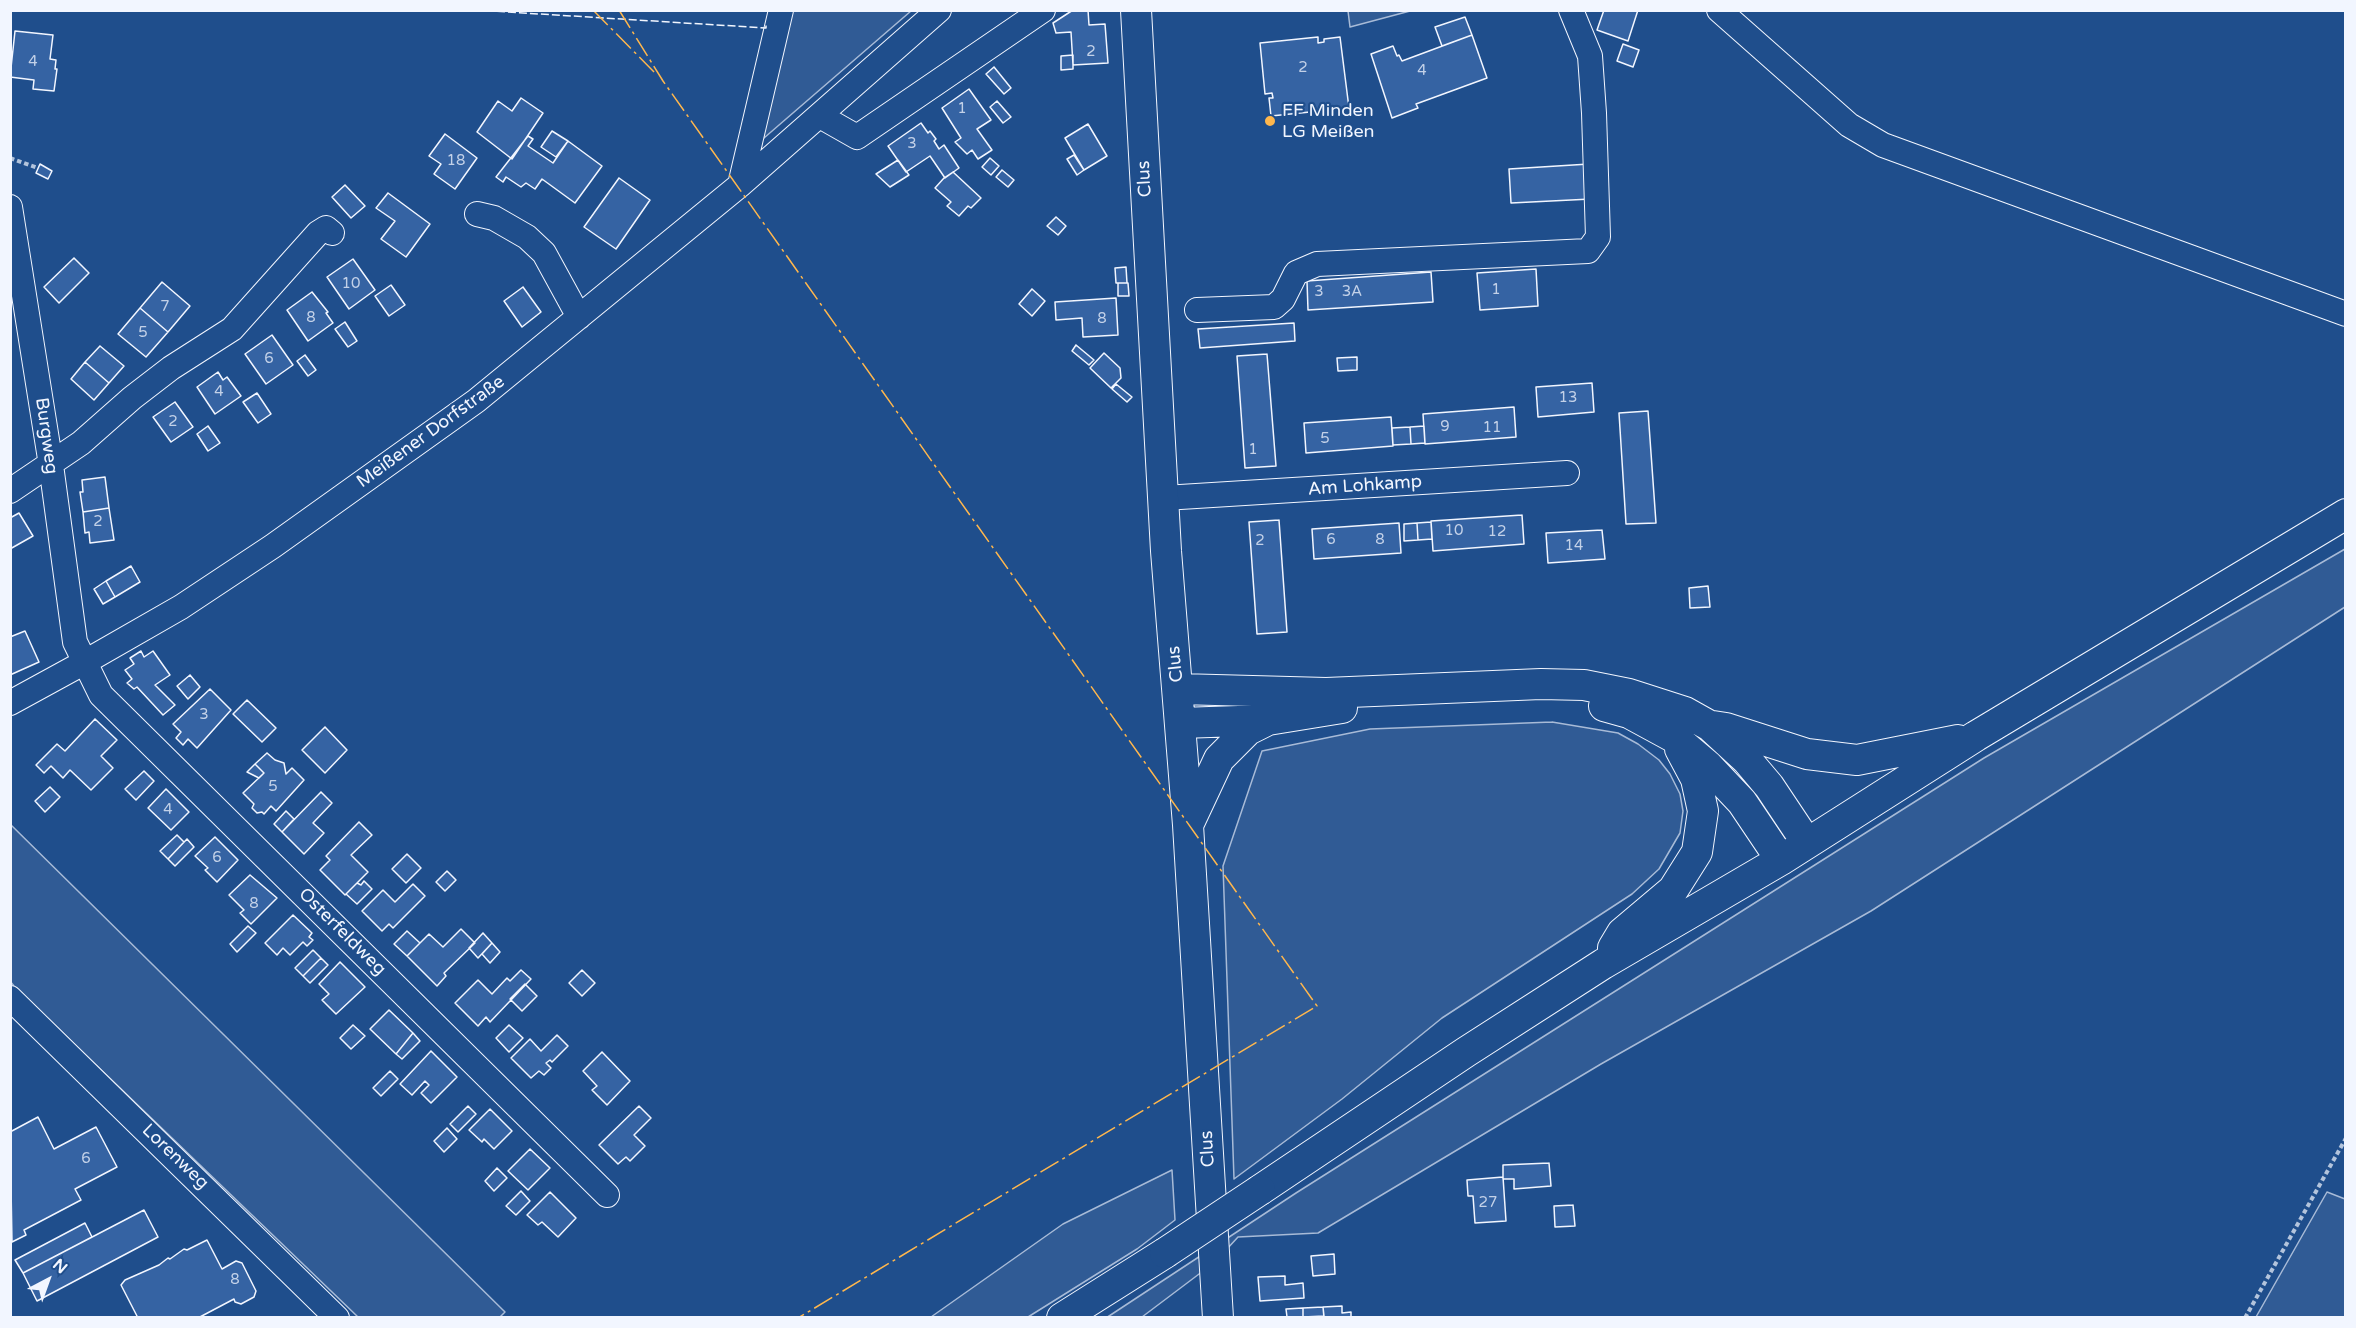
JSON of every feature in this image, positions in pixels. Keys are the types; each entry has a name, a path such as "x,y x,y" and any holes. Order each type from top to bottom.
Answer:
{"main road":[{"name":"Clus","path":"1136,10 1164,498 1188,825 1218,1317"},
{"path":"1062,1317 1165,1253 1466,1052 1603,964 1781,860 1976,736 2346,514"},
{"path":"1179,689 1326,693 1540,684 1584,685 1629,694 1685,712 1710,726 1747,760 1769,786 1807,843"},
{"path":"1181,723 1268,720 1330,709 1500,697 1589,701 1629,713 1675,738 1708,766 1742,802 1781,860"},
{"path":"1188,825 1219,759 1248,730 1268,720"},
{"path":"1710,726 1726,728 1807,754 1857,760 1976,736"},
{"path":"1603,964 1622,933 1673,890 1697,852 1703,811 1696,779 1675,738"}],"street":[{"path":"740,185 781,10"},
{"name":"Meißener Dorfstraße","path":"10,703 181,607 273,546 477,401 740,185 939,10"},
{"path":"820,116 857,137 1043,10"},
{"path":"1197,310 1274,307 1283,299 1296,273 1317,264 1588,251 1598,237 1590,56 1571,10"},
{"path":"1719,10 1849,125 1883,145 2346,314"},
{"name":"Burgweg","path":"10,207 51,465 75,642 85,662"},
{"path":"477,214 494,218 527,237 544,254 579,317"},
{"path":"10,491 81,443 132,398 171,368 242,321 318,232 326,228 332,233"},
{"name":"Am Lohkamp","path":"1164,498 1567,473"},
{"name":"Osterfeldweg","path":"85,662 101,694 607,1196"},
{"name":"Lorenweg","path":"10,998 337,1317"}],"path":[{"path":"10,158 38,168"},
{"path":"2245,1317 2346,1138"}],"shaded area":[{"path":"1348,10 1410,11 1350,27"},
{"path":"792,11 911,11 764,138 756,121"},
{"path":"2345,549 2345,607 1871,911 1601,1064 1318,1233 1238,1237 1215,1262 1142,1317 1106,1318 1296,1193 1984,758"},
{"path":"1552,722 1618,733 1638,744 1659,760 1670,774 1680,794 1683,811 1680,833 1659,869 1632,894 1442,1018 1342,1099 1234,1179 1223,866 1262,751 1370,729"},
{"path":"10,824 505,1312 499,1318 358,1317 14,986 10,981"},
{"path":"1172,1170 1175,1220 1137,1249 1028,1317 931,1317 1063,1224"},
{"path":"2327,1192 2345,1199 2345,1317 2256,1317"}],"building":[{"path":"1073,10 1088,10 1089,25 1105,24 1108,63 1073,65 1071,32 1056,33 1053,23"},
{"path":"1604,10 1638,10 1628,41 1597,30"},
{"path":"1465,17 1472,35 1442,46 1435,27"},
{"path":"15,31 53,35 50,59 56,60 54,91 33,89 34,80 10,77"},
{"path":"1472,35 1487,78 1416,104 1418,108 1392,118 1371,54 1393,46 1402,61"},
{"path":"1318,37 1318,43 1324,42 1324,39 1340,37 1349,108 1271,116 1269,98 1273,98 1272,93 1265,94 1260,43"},
{"path":"1623,44 1639,50 1633,67 1617,61"},
{"path":"1073,55 1073,69 1061,70 1061,56"},
{"path":"994,67 1011,88 1004,94 986,74"},
{"path":"969,89 991,120 977,129 992,150 978,159 972,150 967,154 955,142 961,138 942,108"},
{"path":"521,98 543,113 512,159 477,132 498,101 512,111"},
{"path":"997,101 1011,117 1003,123 990,107"},
{"path":"921,123 936,139 934,141 939,149 944,145 959,168 945,178 930,156 906,172 888,146"},
{"path":"1088,124 1107,156 1084,170 1065,138"},
{"path":"552,131 568,141 556,157 541,147"},
{"path":"445,134 477,158 455,189 434,174 441,164 429,156"},
{"path":"528,136 533,139 528,146 553,163 568,141 602,166 575,203 542,179 535,189 526,183 521,187 506,177 503,182 496,177"},
{"path":"1074,155 1084,170 1077,175 1067,159"},
{"path":"990,158 999,166 991,175 982,167"},
{"path":"898,160 909,175 890,187 876,174"},
{"path":"40,164 52,171 48,179 36,173"},
{"path":"1589,164 1591,199 1511,203 1509,169"},
{"path":"1002,170 1014,180 1008,187 996,177"},
{"path":"953,172 981,198 971,208 968,206 959,216 947,206 951,202 935,188"},
{"path":"619,178 650,200 616,249 584,227"},
{"path":"345,185 365,206 351,218 332,197"},
{"path":"388,193 430,224 406,257 381,239 395,221 376,208"},
{"path":"1056,217 1066,226 1058,235 1047,226"},
{"path":"74,258 89,273 59,303 44,287"},
{"path":"353,259 375,290 349,309 327,277"},
{"path":"1126,267 1127,283 1116,283 1115,268"},
{"path":"1536,269 1538,306 1480,310 1477,273"},
{"path":"1431,272 1433,302 1308,310 1307,281"},
{"path":"162,282 190,306 168,332 140,308"},
{"path":"1118,283 1128,283 1129,296 1118,296"},
{"path":"391,285 405,305 389,316 375,296"},
{"path":"523,287 541,312 522,327 504,301"},
{"path":"1032,289 1045,301 1032,316 1019,304"},
{"path":"312,292 328,312 326,313 333,323 308,341 287,310"},
{"path":"1116,298 1118,335 1083,337 1082,318 1056,320 1055,302"},
{"path":"140,308 168,332 146,357 118,334"},
{"path":"345,322 357,341 348,347 335,329"},
{"path":"1294,323 1295,341 1200,348 1198,329"},
{"path":"272,335 293,365 266,384 245,354"},
{"path":"1076,345 1094,360 1089,365 1072,351"},
{"path":"100,346 124,366 109,383 85,362"},
{"path":"1104,353 1120,368 1121,378 1111,388 1090,368"},
{"path":"1267,354 1276,466 1245,468 1237,356"},
{"path":"305,355 316,370 308,376 297,361"},
{"path":"1357,357 1357,370 1338,371 1337,358"},
{"path":"85,362 109,383 94,400 71,379"},
{"path":"218,372 223,380 227,377 241,396 215,414 197,387"},
{"path":"1592,383 1594,412 1538,417 1536,387"},
{"path":"1116,384 1132,397 1127,402 1112,389"},
{"path":"257,393 271,414 258,423 243,402"},
{"path":"175,402 193,427 171,442 153,417"},
{"path":"1514,407 1516,437 1425,444 1423,414"},
{"path":"1648,411 1656,523 1626,524 1619,413"},
{"path":"1391,417 1393,446 1306,453 1304,423"},
{"path":"208,426 220,443 208,451 197,434"},
{"path":"1424,426 1425,443 1411,444 1410,427"},
{"path":"1410,427 1411,444 1393,445 1392,428"},
{"path":"105,477 109,508 83,512 80,492 83,492 82,480"},
{"path":"109,508 114,540 90,543 89,532 85,533 83,512"},
{"path":"19,513 33,536 10,549 10,518"},
{"path":"1522,515 1524,544 1433,551 1431,521"},
{"path":"1279,520 1287,632 1257,634 1249,522"},
{"path":"1431,522 1432,539 1418,540 1417,523"},
{"path":"1399,523 1401,553 1314,559 1312,529"},
{"path":"1417,523 1418,540 1404,541 1404,524"},
{"path":"1602,530 1605,559 1548,563 1546,533"},
{"path":"131,566 140,582 115,597 106,581"},
{"path":"106,581 115,597 103,604 94,589"},
{"path":"1708,586 1710,607 1690,608 1689,588"},
{"path":"25,631 39,662 10,675 10,637"},
{"path":"141,651 144,657 153,651 170,675 155,685 175,705 163,715 137,687 134,689 127,683 132,679 125,670 134,664 130,658"},
{"path":"190,675 200,687 188,699 177,686"},
{"path":"210,689 231,710 197,748 188,739 183,745 176,738 181,732 173,724"},
{"path":"247,700 276,728 262,742 233,714"},
{"path":"95,719 117,740 101,756 113,768 91,790 70,770 63,778 51,766 44,773 36,765 57,744 65,751"},
{"path":"325,727 347,750 325,773 302,750"},
{"path":"267,753 275,760 284,763 286,774 292,768 304,780 276,811 271,806 264,814 257,813 252,808 254,804 243,793 264,773 255,764"},
{"path":"255,764 264,773 259,778 247,772"},
{"path":"144,771 154,781 136,800 125,789"},
{"path":"50,787 60,797 45,812 35,801"},
{"path":"166,789 189,812 171,830 148,808"},
{"path":"321,792 332,803 313,823 324,833 304,854 282,832"},
{"path":"286,811 294,819 282,832 274,824"},
{"path":"359,822 372,835 351,855 368,872 345,895 320,870 330,860 326,856"},
{"path":"177,835 184,842 168,859 160,851"},
{"path":"215,837 238,860 217,882 205,870 208,868 195,856"},
{"path":"187,839 194,847 175,866 168,859"},
{"path":"407,854 421,868 406,883 392,869"},
{"path":"447,871 456,880 445,891 436,882"},
{"path":"250,875 277,898 251,924 240,913 244,910 229,895"},
{"path":"364,881 372,889 357,904 346,894 357,883 361,885"},
{"path":"413,884 425,896 393,928 389,924 382,931 362,911 383,890 395,902"},
{"path":"293,915 312,933 309,937 313,940 307,946 303,942 290,955 283,948 277,955 265,943"},
{"path":"248,926 256,933 237,952 230,944"},
{"path":"461,929 475,943 444,973 446,976 437,986 407,956 429,934 443,947"},
{"path":"407,931 420,943 407,956 394,944"},
{"path":"483,933 492,943 478,958 469,948"},
{"path":"492,943 500,952 490,963 482,954"},
{"path":"313,950 321,958 303,976 295,968"},
{"path":"321,958 328,965 310,983 303,976"},
{"path":"340,962 365,987 336,1014 322,1000 329,994 319,984"},
{"path":"521,970 531,979 490,1022 486,1017 478,1026 455,1003 478,980 492,994 507,978 510,981"},
{"path":"582,970 595,983 582,996 569,983"},
{"path":"525,984 537,996 522,1011 510,999"},
{"path":"389,1010 413,1033 396,1054 370,1029"},
{"path":"353,1025 365,1036 351,1049 340,1038"},
{"path":"509,1025 523,1038 509,1052 496,1038"},
{"path":"413,1033 420,1041 402,1059 396,1054"},
{"path":"557,1035 568,1046 552,1062 550,1060 546,1063 551,1068 544,1075 539,1071 531,1078 511,1058 530,1039 541,1051"},
{"path":"431,1051 457,1077 431,1103 421,1093 429,1085 425,1081 412,1095 400,1084"},
{"path":"602,1052 630,1081 607,1105 592,1090 597,1086 583,1071"},
{"path":"390,1071 398,1079 381,1096 373,1088"},
{"path":"468,1106 476,1114 458,1132 450,1124"},
{"path":"639,1106 651,1118 634,1135 645,1146 630,1161 626,1157 618,1164 599,1145"},
{"path":"490,1109 512,1131 494,1149 484,1139 482,1142 469,1130"},
{"path":"38,1117 54,1149 96,1127 117,1167 75,1189 81,1200 24,1230 26,1235 12,1242 10,1132"},
{"path":"447,1128 457,1139 444,1152 434,1141"},
{"path":"530,1149 550,1168 528,1190 508,1171"},
{"path":"1549,1163 1551,1186 1514,1189 1514,1179 1503,1179 1503,1165"},
{"path":"497,1168 507,1178 494,1191 485,1181"},
{"path":"1503,1177 1506,1221 1475,1223 1473,1196 1468,1196 1467,1180"},
{"path":"521,1191 530,1201 516,1215 506,1206"},
{"path":"550,1192 576,1218 558,1237 542,1222 538,1225 527,1215"},
{"path":"1573,1205 1575,1226 1555,1227 1554,1206"},
{"path":"144,1210 158,1237 37,1301 23,1273"},
{"path":"85,1223 92,1237 23,1273 15,1260"},
{"path":"207,1240 222,1269 236,1261 242,1263 256,1291 254,1297 241,1304 235,1302 234,1299 198,1318 138,1318 121,1285 125,1280 159,1265 184,1249 187,1250"},
{"path":"1334,1254 1335,1274 1313,1276 1311,1256"},
{"path":"1285,1276 1285,1285 1303,1283 1304,1298 1260,1301 1258,1277"},
{"path":"1342,1306 1342,1313 1351,1312 1351,1318 1324,1318 1323,1307"},
{"path":"1323,1307 1324,1316 1303,1317 1303,1308"},
{"path":"1303,1308 1303,1317 1287,1317 1286,1309"}],"fence":[{"path":"475,10 766,28 766,25"}],"power":[{"path":"593,10 657,75"},
{"path":"619,10 663,81 1317,1006 798,1318"}],"place":[{"name":"FF Minden LG Meißen","path":"1270,121"}]}
